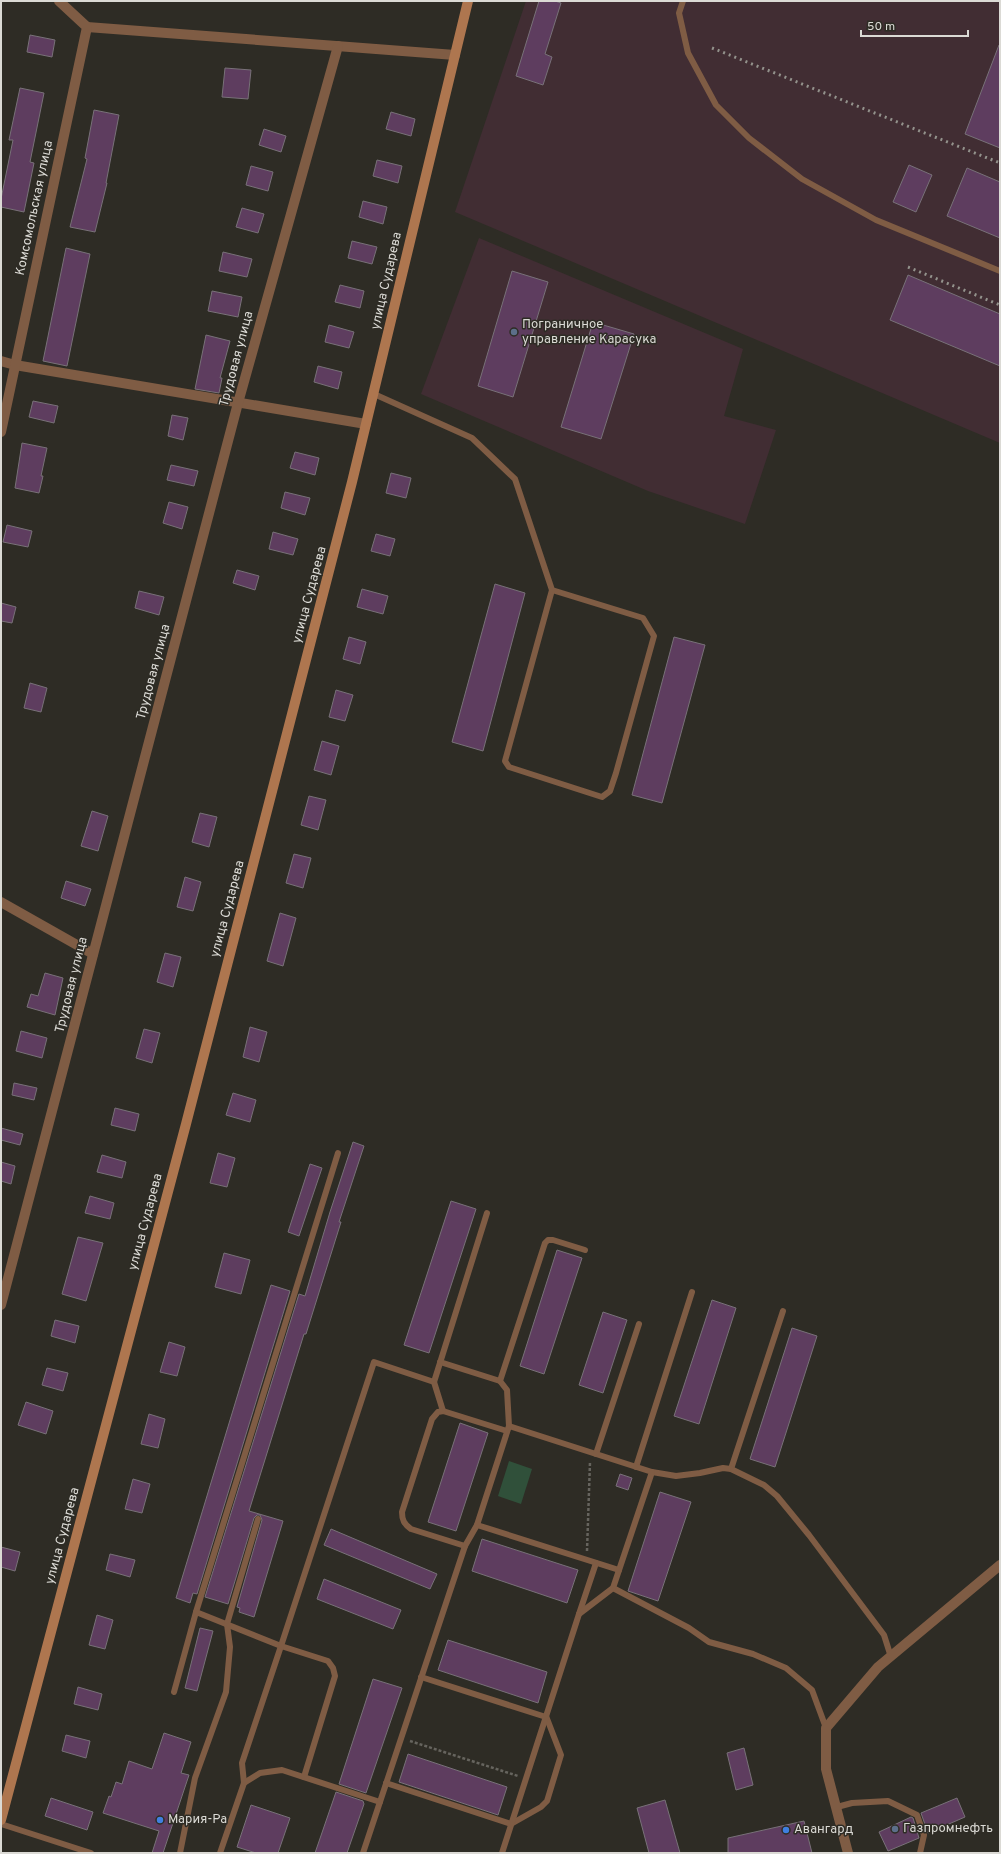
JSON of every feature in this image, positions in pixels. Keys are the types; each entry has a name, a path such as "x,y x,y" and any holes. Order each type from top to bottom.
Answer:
{"street":[{"path":"59,1 87,27 455,55"},
{"name":"улица Сударева","path":"1,1820 184,1132 374,394 468,1"},
{"name":"Комсомольская улица","path":"1,432 87,27"},
{"name":"Трудовая улица","path":"1,1305 238,403 338,46"},
{"path":"1,361 15,365 366,424"},
{"path":"1,902 93,954"},
{"path":"848,1853 826,1770 826,1728 878,1667 1000,1566"}],"lane":[{"path":"683,1 679,13 688,53 716,105 748,138 802,179 876,220 1000,271"},
{"path":"374,394 472,438 515,479 552,590 505,761 509,767 602,797 610,791 616,773 654,636 643,618 552,590"},
{"path":"174,1692 196,1612 338,1153"},
{"path":"443,1412 434,1382 487,1213"},
{"path":"500,1381 544,1243 548,1240 553,1240 585,1250"},
{"path":"636,1467 692,1292"},
{"path":"731,1469 783,1311"},
{"path":"593,1453 639,1324"},
{"path":"220,1853 244,1783 242,1763 374,1362 434,1382"},
{"path":"363,1853 464,1546 477,1525 508,1429 507,1390 500,1381 440,1362"},
{"path":"464,1546 411,1529 402,1519 402,1512 432,1419 438,1412 508,1429 593,1453 652,1472 676,1476 700,1473 717,1468 731,1469 754,1479 777,1496 884,1636 891,1657"},
{"path":"580,1614 613,1588 652,1472"},
{"path":"180,1853 195,1778 226,1692 230,1647 227,1624 258,1519"},
{"path":"477,1525 619,1570"},
{"path":"502,1853 596,1563"},
{"path":"613,1588 689,1628 709,1642 753,1654 786,1668 812,1690 826,1728"},
{"path":"196,1612 281,1646 328,1661 334,1668 335,1676 304,1777"},
{"path":"386,1784 511,1824 544,1805 561,1759 560,1751 546,1717 421,1677"},
{"path":"244,1783 260,1773 282,1770 380,1802"},
{"path":"837,1807 852,1803 888,1800 917,1815 924,1835 920,1853"},
{"path":"1,1824 91,1853"}],"path":[{"path":"587,1560 593,1453"},
{"path":"401,1738 526,1779"}],"shaded area":[{"path":"526,1 1000,1 1000,443 455,212"},
{"path":"479,238 743,349 724,416 776,430 745,524 648,491 421,394"}],"green space":[{"path":"509,1461 532,1469 521,1504 498,1496"}],"building":[{"path":"539,1 555,1 561,3 545,54 552,57 543,85 516,76"},
{"path":"30,35 55,40 52,57 27,52"},
{"path":"1000,45 1000,148 965,134"},
{"path":"225,68 251,70 248,99 222,97"},
{"path":"20,88 44,93 30,162 34,163 24,212 1,207 1,199 13,140 9,140"},
{"path":"94,110 119,115 107,183 95,232 70,227 87,159 85,158"},
{"path":"391,112 415,119 411,136 386,129"},
{"path":"264,129 286,136 281,152 259,145"},
{"path":"377,160 402,166 398,183 373,176"},
{"path":"909,165 932,175 916,212 893,202"},
{"path":"251,166 273,172 268,191 246,185"},
{"path":"967,168 1000,182 1000,238 947,216"},
{"path":"363,201 387,207 383,224 359,217"},
{"path":"242,208 264,214 258,233 236,227"},
{"path":"352,241 377,247 372,264 348,258"},
{"path":"66,248 90,254 67,366 43,361"},
{"path":"223,252 252,259 247,277 219,271"},
{"path":"512,271 548,282 513,397 478,386"},
{"path":"908,275 1000,314 1000,366 890,320"},
{"path":"340,285 364,291 360,308 335,302"},
{"path":"212,291 242,297 238,317 208,311"},
{"path":"593,322 634,334 601,439 561,427"},
{"path":"329,325 354,332 349,348 325,342"},
{"path":"206,335 230,341 220,378 222,378 219,393 195,389"},
{"path":"318,366 342,372 338,389 314,382"},
{"path":"33,401 58,406 54,423 29,417"},
{"path":"172,415 188,418 183,440 168,436"},
{"path":"22,443 47,448 39,493 15,488"},
{"path":"295,452 319,458 315,475 290,468"},
{"path":"171,465 198,471 194,486 167,480"},
{"path":"391,473 411,478 406,498 386,493"},
{"path":"285,492 310,498 305,515 281,508"},
{"path":"169,502 188,507 182,529 163,523"},
{"path":"7,525 32,531 28,547 3,542"},
{"path":"273,532 298,539 293,555 269,549"},
{"path":"376,534 395,539 390,556 371,551"},
{"path":"237,570 259,576 255,590 233,583"},
{"path":"495,584 525,593 483,751 452,742"},
{"path":"362,589 388,596 383,614 357,607"},
{"path":"139,591 164,597 159,615 135,608"},
{"path":"1,603 16,607 12,623 1,621"},
{"path":"349,637 366,642 360,664 343,659"},
{"path":"674,637 705,645 662,803 632,795"},
{"path":"30,683 47,688 41,712 24,708"},
{"path":"336,690 353,695 345,721 329,717"},
{"path":"322,741 339,746 331,775 314,770"},
{"path":"309,796 326,800 318,830 301,825"},
{"path":"92,811 108,816 98,851 81,846"},
{"path":"200,813 217,817 209,847 192,842"},
{"path":"294,854 311,858 303,888 286,883"},
{"path":"185,877 201,882 193,911 177,907"},
{"path":"66,881 91,889 85,906 61,898"},
{"path":"280,913 296,918 283,966 267,961"},
{"path":"165,953 181,957 173,987 157,982"},
{"path":"45,973 63,978 55,1015 27,1007 31,994 38,996"},
{"path":"250,1027 267,1032 259,1062 243,1057"},
{"path":"144,1029 160,1033 152,1063 136,1058"},
{"path":"21,1031 47,1038 42,1058 16,1051"},
{"path":"14,1083 37,1088 34,1100 12,1095"},
{"path":"233,1093 256,1100 250,1122 226,1115"},
{"path":"115,1108 139,1114 135,1131 111,1125"},
{"path":"1,1128 23,1134 20,1145 1,1140"},
{"path":"353,1142 364,1146 249,1511 283,1521 254,1617 239,1612 240,1608 237,1607 262,1520 260,1515 257,1515 254,1518 228,1604 205,1597 299,1294 305,1296"},
{"path":"218,1153 235,1158 227,1187 210,1183"},
{"path":"102,1155 126,1162 122,1178 97,1172"},
{"path":"1,1162 15,1166 11,1184 1,1181"},
{"path":"310,1164 322,1168 299,1236 288,1232"},
{"path":"90,1196 114,1203 110,1219 85,1213"},
{"path":"451,1201 476,1209 429,1353 404,1345"},
{"path":"78,1237 103,1243 86,1301 62,1294"},
{"path":"557,1250 582,1258 544,1374 520,1366"},
{"path":"224,1253 250,1260 241,1294 215,1287"},
{"path":"271,1285 290,1291 197,1594 193,1593 190,1603 176,1598"},
{"path":"712,1300 736,1308 699,1424 674,1416"},
{"path":"603,1312 627,1320 603,1393 579,1385"},
{"path":"55,1320 79,1326 75,1343 51,1336"},
{"path":"792,1328 817,1336 775,1467 750,1459"},
{"path":"169,1342 185,1347 177,1376 160,1372"},
{"path":"47,1368 68,1373 63,1391 42,1385"},
{"path":"26,1402 53,1411 46,1434 18,1425"},
{"path":"149,1414 165,1419 158,1448 141,1444"},
{"path":"460,1423 488,1433 456,1531 428,1522"},
{"path":"620,1474 632,1478 628,1490 616,1486"},
{"path":"133,1479 150,1484 142,1513 125,1509"},
{"path":"660,1492 691,1502 658,1601 628,1591"},
{"path":"331,1529 437,1574 430,1589 324,1545"},
{"path":"482,1539 578,1570 567,1603 472,1571"},
{"path":"1,1547 20,1552 15,1571 1,1567"},
{"path":"110,1554 135,1560 130,1577 106,1570"},
{"path":"324,1579 401,1610 393,1629 317,1599"},
{"path":"97,1615 113,1620 105,1649 89,1645"},
{"path":"200,1628 213,1631 197,1691 185,1688"},
{"path":"448,1640 547,1672 538,1703 438,1670"},
{"path":"373,1679 402,1688 366,1793 339,1784"},
{"path":"78,1687 102,1694 98,1710 74,1704"},
{"path":"164,1733 191,1742 181,1773 189,1775 163,1853 152,1853 159,1831 103,1813 116,1782 122,1784 129,1761 152,1769"},
{"path":"66,1735 90,1741 86,1758 62,1751"},
{"path":"744,1748 753,1785 736,1790 727,1753"},
{"path":"408,1754 507,1787 498,1815 399,1782"},
{"path":"336,1792 363,1801 364,1804 347,1853 315,1853"},
{"path":"51,1798 93,1812 87,1830 45,1816"},
{"path":"957,1798 965,1817 928,1833 921,1813"},
{"path":"665,1800 680,1853 649,1853 637,1808"},
{"path":"251,1805 290,1818 278,1853 256,1853 237,1847"},
{"path":"911,1817 913,1818 919,1838 888,1851 879,1832"},
{"name":"Авангард","path":"804,1821 812,1853 728,1853 728,1838"}],"railway":[{"path":"712,48 1000,163"},
{"path":"908,267 1000,305"}],"place":[{"name":"Пограничное управление Карасука","path":"514,332"},
{"name":"Мария-Ра","path":"160,1820"},
{"name":"Газпромнефть","path":"895,1829"},
{"name":"Авангард","path":"786,1830"}]}
